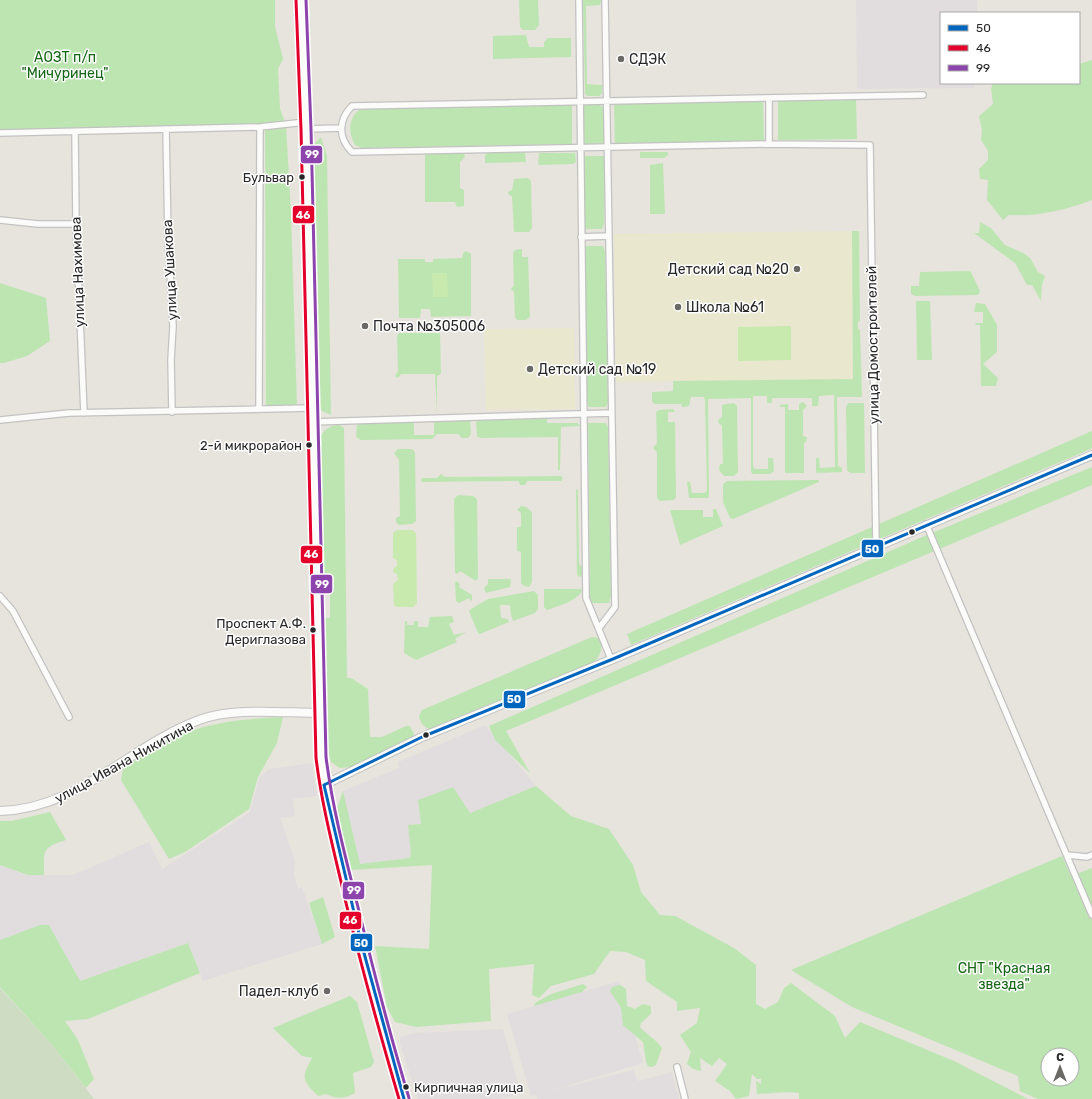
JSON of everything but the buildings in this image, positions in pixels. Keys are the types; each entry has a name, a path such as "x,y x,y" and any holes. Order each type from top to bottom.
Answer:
{"main road":[{"path":"301,0 306,126 311,422 322,771 328,804 386,1038 404,1099"},
{"path":"324,785 422,737 611,659 876,545 1092,455"},
{"name":"улица Ивана Никитина","path":"0,811 31,808 67,796 158,740 200,719 239,713 319,713"}],"street":[{"path":"579,0 586,598 611,659"},
{"path":"599,628 615,607 605,0"},
{"path":"769,98 769,144 352,152 342,139 340,128 343,118 352,106 924,95"},
{"path":"0,133 306,126 340,128"},
{"path":"259,409 260,127"},
{"name":"улица Ушакова","path":"166,129 168,239 173,326 171,360 172,412"},
{"name":"улица Нахимова","path":"75,132 76,224 84,413"},
{"name":"улица Домостроителей","path":"769,144 870,145 876,545"},
{"path":"0,220 38,224 76,224"},
{"path":"581,237 609,236"},
{"path":"0,420 84,413 311,408"},
{"path":"311,422 612,413"},
{"path":"926,524 1092,915"},
{"path":"0,596 14,610 70,717"},
{"path":"1067,855 1092,855"},
{"path":"677,1067 685,1099"}],"shaded area":[{"path":"856,0 977,0 977,12 940,12 940,84 975,84 974,88 857,89"},
{"name":"Школа №61","path":"852,231 853,379 616,382 614,234"},
{"name":"Детский сад №19","path":"574,328 575,409 486,410 484,329"},
{"path":"485,725 536,786 470,813 418,800 421,824 408,825 411,854 410,858 359,864 343,791 399,768 398,762"},
{"path":"312,763 317,796 293,799 295,816 280,818 295,861 294,873 298,889 302,887 322,944 203,981 188,943 79,981 49,925 40,925 0,940 0,865 27,875 73,875 149,842 162,869 250,812 259,778 269,769"},
{"path":"619,981 643,1063 550,1091 633,1070 638,1081 672,1072 679,1099 537,1099 536,1095 531,1096 507,1014"},
{"path":"503,1029 521,1094 499,1099 418,1099 400,1044 400,1037 414,1033"}],"green space":[{"name":"АОЗТ п/п \"Мичуринец\"","path":"0,0 275,0 275,27 283,59 278,69 280,109 286,125 291,213 297,407 266,407 265,124 0,131"},
{"path":"519,0 538,0 539,25 535,30 523,30 520,27"},
{"path":"583,0 601,0 600,5 586,6 587,84 602,85 602,93 599,96 587,96 585,94"},
{"path":"526,35 529,47 544,47 544,42 548,38 571,38 571,57 493,59 493,36"},
{"path":"1092,60 1092,200 1072,207 1040,214 1009,215 1003,220 987,200 988,180 980,179 979,169 988,160 988,151 981,140 982,130 979,116 993,104 991,89 993,84 1080,84 1080,64"},
{"path":"856,100 857,139 778,140 778,101"},
{"path":"763,101 764,141 615,143 614,104"},
{"path":"572,105 572,144 362,148 355,145 350,130 350,125 354,116 361,109"},
{"path":"585,105 600,105 604,109 605,139 603,143 586,144 582,141 582,107"},
{"path":"321,137 327,156 331,415 322,411 316,402 310,153 312,146"},
{"path":"460,152 464,154 465,157 460,162 460,188 464,190 464,206 457,207 455,202 425,202 425,153"},
{"path":"488,152 525,152 526,162 485,163 485,155"},
{"path":"640,152 668,152 668,155 664,158 640,158"},
{"path":"539,153 575,153 576,162 573,164 538,165"},
{"path":"582,156 604,156 604,224 602,229 584,228"},
{"path":"663,163 665,214 650,214 650,165"},
{"path":"528,178 531,181 532,228 529,232 514,232 512,196 509,195 508,192 512,190 514,179"},
{"path":"980,222 991,228 1005,245 1023,253 1030,258 1038,272 1045,276 1042,285 1041,301 1032,285 1027,285 1015,263 974,233 979,233"},
{"path":"852,231 859,231 860,321 858,322 858,329 860,330 862,397 837,397 838,466 842,468 842,472 816,473 816,458 819,458 820,468 835,467 834,395 819,396 818,406 812,406 812,398 772,398 772,403 767,403 767,396 753,396 753,466 755,469 768,469 768,458 773,458 774,471 770,474 752,474 751,471 751,398 708,399 709,496 708,498 689,498 687,482 690,482 692,493 705,493 707,490 704,397 691,397 689,406 682,407 681,404 654,404 652,401 652,392 673,391 673,381 853,379"},
{"path":"585,246 603,246 605,251 608,402 606,407 589,407 587,402"},
{"path":"522,249 522,257 528,257 530,317 526,320 517,320 515,317 514,292 511,289 514,285 513,253 515,250"},
{"path":"466,251 471,254 471,316 431,317 430,309 421,309 420,318 399,318 398,259 425,259 425,262 433,262 433,259 462,258 463,253"},
{"path":"920,272 971,272 980,291 978,295 915,296 911,294 911,286 919,286"},
{"path":"432,273 447,273 448,297 433,297"},
{"path":"0,283 46,298 50,341 27,356 4,363 0,363"},
{"path":"916,301 930,301 932,360 917,360"},
{"path":"976,303 985,304 997,325 997,352 983,364 998,378 996,386 981,386 980,325 976,325 975,323 983,323 983,312 974,312"},
{"path":"791,326 791,360 738,361 738,327"},
{"path":"399,333 440,333 441,374 437,376 437,414 435,374 401,374 398,378 395,376 398,371 397,336"},
{"path":"803,402 807,406 803,410 803,436 807,437 806,442 804,443 804,473 785,473 785,407 780,407 780,405 788,404 788,410 799,410 799,404"},
{"path":"734,403 737,406 738,472 734,476 724,476 719,470 720,464 723,464 722,425 719,424 718,420 722,417 722,405"},
{"path":"848,403 864,403 865,473 850,473 847,470 846,407"},
{"path":"673,409 675,412 668,412 668,422 675,422 676,497 674,500 660,501 657,498 657,452 653,448 657,443 656,412 659,410"},
{"path":"547,419 547,423 577,423 581,426 561,427 560,470 558,470 558,437 480,438 477,436 476,422 478,420"},
{"path":"470,420 471,434 468,438 462,438 458,434 437,434 432,439 361,440 356,437 357,425 361,423 414,422 414,435 434,435 434,424 436,421"},
{"path":"588,423 606,423 608,427 611,596 609,603 592,603 590,599"},
{"path":"339,425 344,428 347,678 351,678 368,689 370,737 382,737 406,726 410,726 414,734 411,739 352,767 340,768 331,762 325,739 322,618 330,618 330,587 326,587 322,583 319,441 326,429"},
{"path":"1092,431 1092,448 1086,451 631,645 627,634"},
{"path":"398,449 412,449 415,452 416,521 412,524 399,525 396,522 396,518 400,516 399,460 394,453"},
{"path":"1092,467 1092,485 506,731 530,773 495,740 489,726 920,538"},
{"path":"441,474 445,477 561,476 563,478 561,481 527,481 525,485 520,485 519,481 421,482 422,478 437,478"},
{"path":"819,480 819,482 733,519 730,518 723,502 723,484 727,481"},
{"path":"576,489 578,490 579,564 583,567 583,574 580,577 577,575"},
{"path":"458,495 473,496 477,499 478,578 476,581 460,571 457,574 455,573 454,499"},
{"path":"521,506 526,507 532,512 532,582 529,587 524,586 521,583 521,552 517,551 517,527 521,527 521,513 517,510"},
{"path":"713,509 716,509 723,526 680,545 670,510 703,510 703,517 713,517"},
{"path":"397,530 413,530 416,533 417,603 413,607 397,607 394,605 393,584 398,580 397,574 393,572 394,568 397,566 397,560 393,558 393,533"},
{"path":"488,579 511,579 510,587 486,593 484,588 488,584"},
{"path":"457,581 460,584 459,587 472,595 471,601 469,598 459,603 456,601 455,583"},
{"path":"544,589 582,589 581,593 573,599 562,605 547,610 544,607"},
{"path":"534,591 538,595 538,609 535,613 513,621 510,605 500,605 501,618 508,619 509,622 480,634 478,633 469,611 471,609 488,599"},
{"path":"452,616 454,622 449,624 454,635 466,632 455,639 457,642 416,660 404,653 405,621 407,621 407,625 414,625 414,621 418,621 418,627 428,627 430,617"},
{"path":"592,637 598,638 601,648 599,656 591,664 435,730 426,728 421,722 419,716 422,710"},
{"path":"283,717 277,743 258,777 249,809 185,852 169,859 121,780 123,769 152,749 184,733 225,722"},
{"path":"536,786 571,816 609,829 633,865 641,892 660,915 675,916 734,948 756,965 756,1004 765,1009 778,1002 784,988 791,983 835,1016 845,1038 860,1022 954,1061 1028,1099 799,1099 799,1093 788,1092 757,1094 756,1081 761,1084 761,1079 757,1079 752,1074 749,1096 736,1099 730,1091 715,1081 727,1064 719,1058 712,1066 700,1058 701,1071 693,1069 687,1064 691,1052 680,1035 697,1023 700,1008 677,1011 677,1002 646,981 645,960 626,952 610,951 594,974 551,986 539,998 532,995 534,964 489,969 491,1021 416,1027 395,1022 387,1007 375,946 429,949 432,865 350,870 337,809 343,791 360,864 410,858 411,854 408,825 421,824 418,800 453,787 470,813"},
{"path":"50,812 66,840 52,845 46,851 44,855 44,875 28,875 0,865 0,821 12,821"},
{"name":"СНТ \"Красная звезда\"","path":"1062,856 1071,876 1092,868 1092,1099 1038,1099 1020,1091 1018,1076 852,1007 791,970"},
{"path":"323,897 335,937 322,944 309,903"},
{"path":"40,925 49,925 80,981 188,943 200,973 88,1019 65,1021 77,1038 94,1079 86,1088 53,1046 0,987 0,940"},
{"path":"583,984 587,987 582,992 534,1006 535,1003 551,994"},
{"path":"620,985 626,989 627,1006 635,1009 643,1004 651,1006 651,1014 641,1023 640,1027 662,1048 656,1065 652,1067 648,1066 646,1062 643,1042 623,1025 621,1008 610,991 612,987"},
{"path":"0,988 53,1046 94,1099 0,1099"},
{"path":"350,996 357,1002 374,1062 371,1067 353,1073 355,1093 340,1098 326,1094 318,1096 306,1082 305,1078 306,1070 312,1058 302,1056 273,1028"}],"transit line":[{"name":"46","path":"296,0 301,129 316,758 325,813 346,903 371,1001 399,1099"},
{"name":"99","path":"306,0 311,129 326,757 335,811 347,864 381,998 409,1098"},
{"name":"50","path":"324,785 422,737 613,659 1092,455"},
{"name":"50","path":"324,785 361,942 404,1099"}],"place":[{"name":"СДЭК","path":"621,59"},
{"name":"Бульвар","path":"302,177"},
{"name":"Детский сад №20","path":"797,269"},
{"name":"Школа №61","path":"678,307"},
{"name":"Почта №305006","path":"365,326"},
{"name":"Детский сад №19","path":"530,369"},
{"name":"2-й микрорайон","path":"309,445"},
{"name":"Проспект А.Ф. Дериглазова","path":"313,630"},
{"name":"Падел-клуб","path":"327,991"},
{"name":"Кирпичная улица","path":"406,1087"}]}
